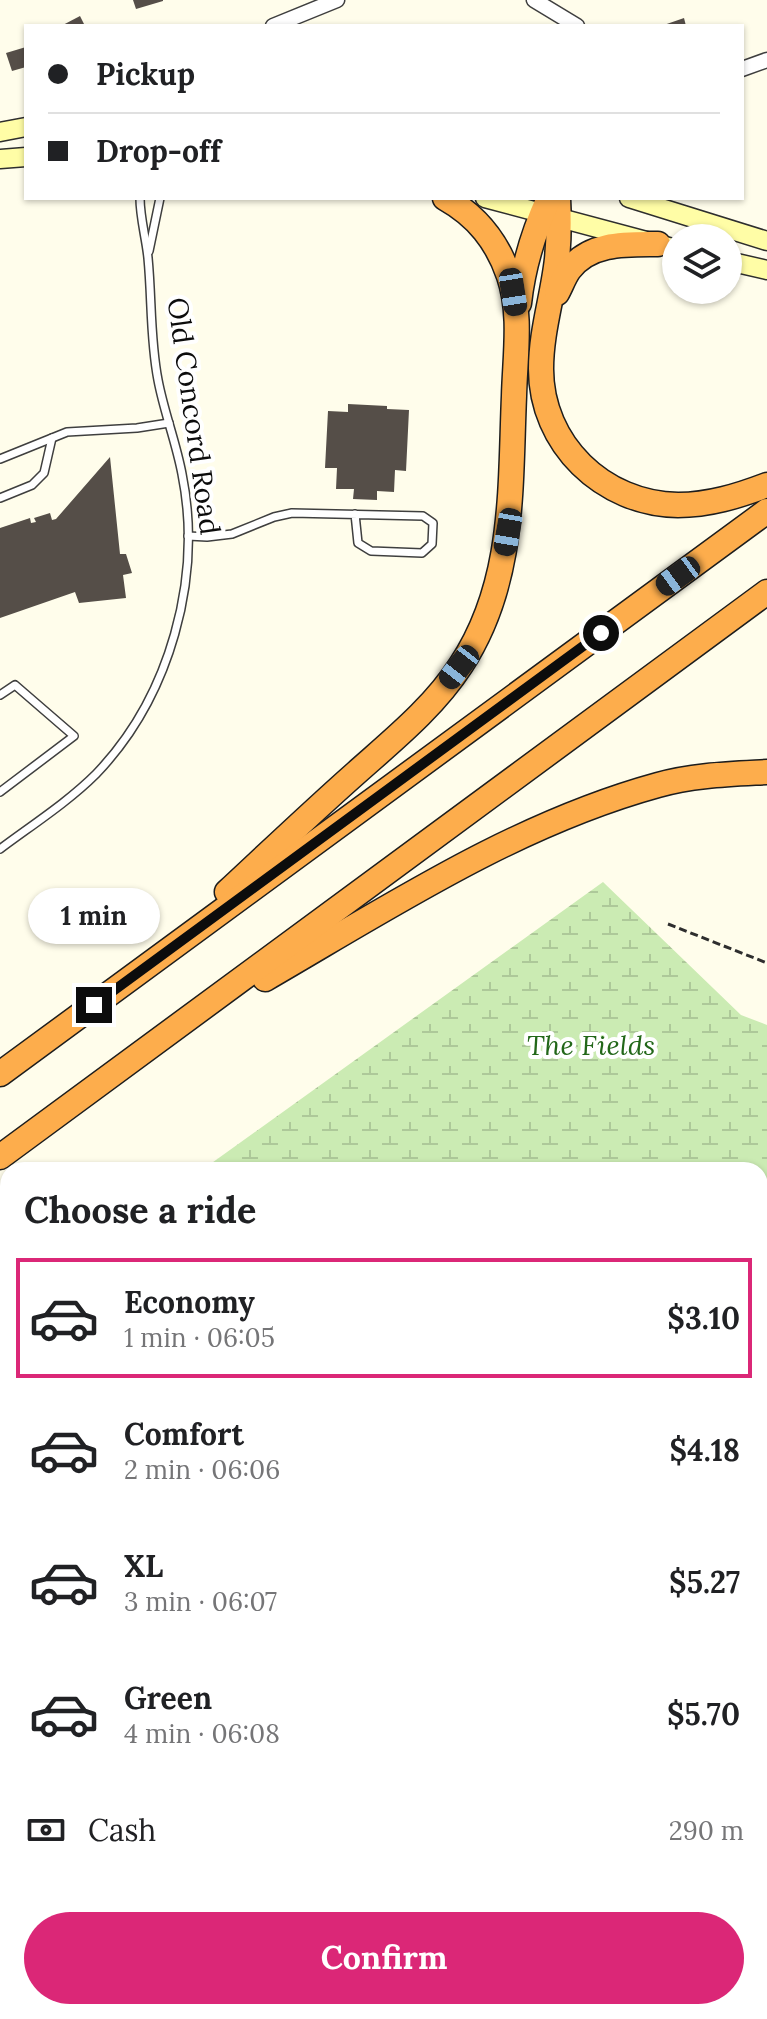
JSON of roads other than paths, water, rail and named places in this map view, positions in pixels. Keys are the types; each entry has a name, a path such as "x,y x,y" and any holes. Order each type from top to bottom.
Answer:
{"highway":[{"path":"448,200 482,226 501,256 517,315"},
{"path":"140,972 399,734 438,695 475,643 489,614 508,532 517,315 526,264 552,207"},
{"path":"552,207 557,262 548,304 541,367 543,391 557,435 573,457 601,482 629,497 649,503 679,505 710,502 737,497 767,485"},
{"path":"548,304 569,271 592,252 619,245 662,246"},
{"path":"0,1074 767,511"},
{"path":"0,1157 767,592"},
{"path":"162,1039 459,867 537,829 660,784 710,775 767,772"}],"main road":[{"path":"0,132 24,127"},
{"path":"0,159 24,157"},
{"path":"500,200 552,207 662,244"},
{"path":"635,200 767,241"},
{"path":"742,264 767,270"}],"street":[{"path":"278,24 337,0"},
{"path":"534,0 574,24"},
{"path":"744,68 767,60"}],"lane":[{"name":"Old Concord Road","path":"0,849 96,774 123,741 159,678 186,586 188,536 182,474 154,359 148,257 140,200"},
{"name":"Old Concord Road","path":"148,257 160,200"},
{"path":"0,459 52,438 79,431 169,423"},
{"path":"0,498 32,485 44,473 52,438"},
{"path":"188,536 221,536 274,517 302,512 423,516 433,523 432,544 422,553 371,551 358,543 355,514"},
{"path":"0,695 15,685 74,736 0,792"}],"park label":[{"name":"The Fields","path":"591,1045"}]}
